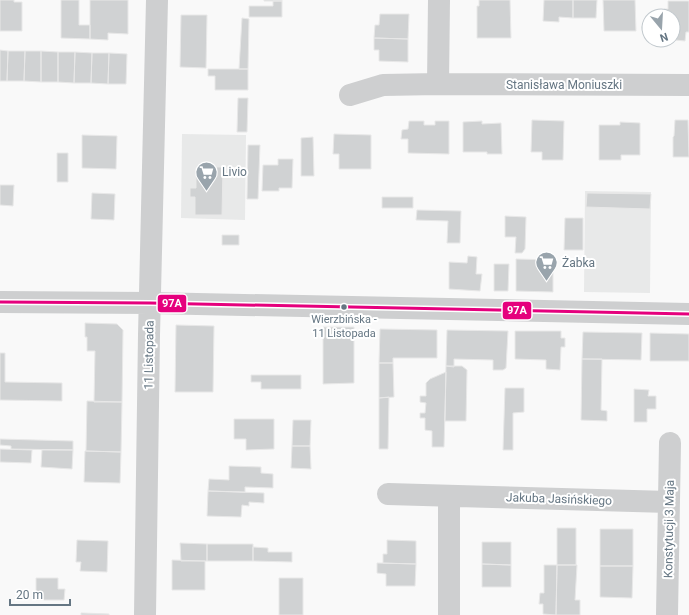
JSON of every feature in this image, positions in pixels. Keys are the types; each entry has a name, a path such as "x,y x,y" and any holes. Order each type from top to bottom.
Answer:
{"street":[{"name":"11 Listopada","path":"145,615 156,0"},
{"path":"438,84 439,0"},
{"name":"Stanisława Moniuszki","path":"350,95 383,85 689,85"},
{"path":"0,302 150,303 689,314"},
{"name":"Konstytucji 3 Maja","path":"667,615 670,443"},
{"name":"Jakuba Jasińskiego","path":"388,494 669,502"},
{"path":"449,496 449,615"}],"shaded area":[{"path":"182,134 246,135 245,220 181,218"},
{"path":"585,191 651,192 650,293 584,292"}],"building":[{"path":"0,0 14,0 14,2 22,2 22,31 0,31"},
{"path":"61,0 79,0 79,25 90,25 90,39 61,38"},
{"path":"90,0 128,0 128,34 108,33 108,40 90,39"},
{"path":"282,0 282,1 264,1"},
{"path":"479,0 510,0 511,38 477,38 477,6 479,6"},
{"path":"544,0 573,0 573,18 559,17 559,22 543,21"},
{"path":"573,0 597,0 596,18 573,18"},
{"path":"603,0 635,0 636,31 604,31"},
{"path":"273,1 282,1 282,17 249,17 249,6 273,6"},
{"path":"668,1 689,1 689,32 686,32 685,41 681,41 681,8 668,8"},
{"path":"380,14 409,14 408,39 374,38 375,25 379,25"},
{"path":"181,15 207,15 206,68 180,67"},
{"path":"242,18 249,19 248,69 239,69"},
{"path":"374,38 408,39 408,62 379,61 379,50 374,50"},
{"path":"0,50 8,51 7,81 0,81"},
{"path":"8,51 25,51 24,81 7,81"},
{"path":"25,51 41,51 41,82 24,81"},
{"path":"41,51 58,52 58,82 41,82"},
{"path":"58,52 75,52 74,83 58,82"},
{"path":"75,52 92,53 91,83 74,83"},
{"path":"92,53 109,53 108,84 91,83"},
{"path":"109,53 127,54 126,84 108,84"},
{"path":"208,69 248,69 248,90 215,90 215,76 208,76"},
{"path":"238,98 248,98 247,132 237,132"},
{"path":"532,120 564,121 563,160 542,160 542,152 531,152"},
{"path":"675,120 688,120 689,157 673,157"},
{"path":"409,121 424,121 424,125 435,125 435,121 449,121 449,154 408,153 408,139 401,139 402,130 408,129"},
{"path":"482,121 482,124 501,123 502,154 487,154 487,152 463,152 463,122"},
{"path":"620,122 640,123 640,155 621,155 621,160 599,160 599,125 620,125"},
{"path":"334,134 371,135 371,169 339,169 339,154 333,154"},
{"path":"82,135 117,136 116,169 82,168"},
{"path":"313,137 314,176 301,176 301,138"},
{"path":"248,145 260,145 258,199 247,199"},
{"path":"57,153 68,153 68,182 57,182"},
{"path":"278,159 293,159 292,188 279,188 279,191 262,191 263,165 278,165"},
{"name":"Livio","path":"196,167 223,167 222,215 195,215 195,197 190,197 190,188 196,188"},
{"path":"0,185 14,185 13,206 0,205"},
{"path":"92,193 115,194 114,220 91,219"},
{"path":"587,193 651,194 650,209 586,207"},
{"path":"382,197 413,197 413,208 382,208"},
{"path":"417,210 461,211 460,243 447,243 448,221 416,220"},
{"path":"505,216 526,217 525,249 522,253 515,253 516,237 505,237"},
{"path":"565,218 583,218 583,250 564,250"},
{"path":"222,235 239,235 239,245 222,245"},
{"path":"468,256 477,257 476,274 482,274 480,291 449,289 449,262 467,263"},
{"path":"516,259 553,260 553,292 516,291"},
{"path":"494,264 509,264 508,291 494,291"},
{"path":"85,323 117,324 123,330 122,402 94,402 95,351 87,351"},
{"path":"176,325 214,326 213,392 175,392"},
{"path":"323,327 354,327 354,383 323,384"},
{"path":"380,329 437,330 437,358 393,358 393,363 379,363"},
{"path":"447,330 508,331 506,368 503,370 493,370 493,360 454,359 454,367 446,366"},
{"path":"515,331 561,331 561,338 565,338 565,347 561,347 560,370 546,369 546,360 515,359"},
{"path":"583,332 642,333 641,360 582,359"},
{"path":"650,333 689,334 689,361 650,361"},
{"path":"0,353 5,353 5,382 62,383 62,401 0,400"},
{"path":"582,359 602,359 601,410 607,411 607,421 581,420"},
{"path":"379,363 393,363 394,397 379,398"},
{"path":"446,366 462,366 467,370 466,421 445,421"},
{"path":"446,372 444,447 432,447 432,431 425,430 425,418 420,418 420,413 425,413 426,403 420,402 420,396 426,396 426,383 430,379"},
{"path":"251,375 301,375 301,389 261,389 261,382 251,382"},
{"path":"505,388 524,388 524,412 513,413 513,450 503,450"},
{"path":"634,389 649,390 648,396 656,396 656,409 647,409 647,422 634,422"},
{"path":"389,397 388,449 379,449 379,398"},
{"path":"87,401 122,402 121,452 86,451"},
{"path":"234,419 274,419 274,449 246,450 246,439 234,439"},
{"path":"293,420 311,420 310,446 292,446"},
{"path":"0,439 73,441 73,450 11,449 11,446 0,445"},
{"path":"292,446 310,446 311,469 291,468"},
{"path":"0,449 32,450 31,463 0,462"},
{"path":"42,450 73,450 72,469 41,467"},
{"path":"85,451 121,452 120,483 84,482"},
{"path":"229,466 261,467 261,473 273,474 273,488 245,487 245,492 208,491 209,479 229,480"},
{"path":"208,491 264,493 264,503 249,502 249,506 242,505 241,517 207,516"},
{"path":"557,528 576,528 576,565 557,565"},
{"path":"600,529 633,529 633,566 600,566"},
{"path":"77,540 108,541 107,572 80,571 81,562 76,562"},
{"path":"387,540 416,541 416,564 383,563 383,554 387,554"},
{"path":"482,542 511,542 511,565 482,564"},
{"path":"180,543 207,544 207,561 181,561"},
{"path":"207,544 253,544 253,561 207,561"},
{"path":"253,547 268,548 268,552 292,552 292,562 253,561"},
{"path":"172,560 205,561 205,590 172,590"},
{"path":"377,563 416,564 415,586 386,586 386,574 377,573"},
{"path":"482,564 511,565 511,587 482,587"},
{"path":"544,565 557,565 556,615 543,614 543,604 539,604 540,593 544,593"},
{"path":"557,565 577,565 575,600 580,600 580,615 556,615"},
{"path":"600,566 633,566 632,598 600,597"},
{"path":"36,578 58,578 58,589 65,589 64,600 36,600"},
{"path":"279,578 303,578 303,615 279,615"},
{"path":"81,613 109,614 109,615 81,615"}],"transit line":[{"name":"97A","path":"0,302 150,303 689,314"}],"place":[{"name":"Livio","path":"206,192"},
{"name":"Żabka","path":"547,282"},
{"name":"Wierzbińska - 11 Listopada","path":"344,307"}]}
